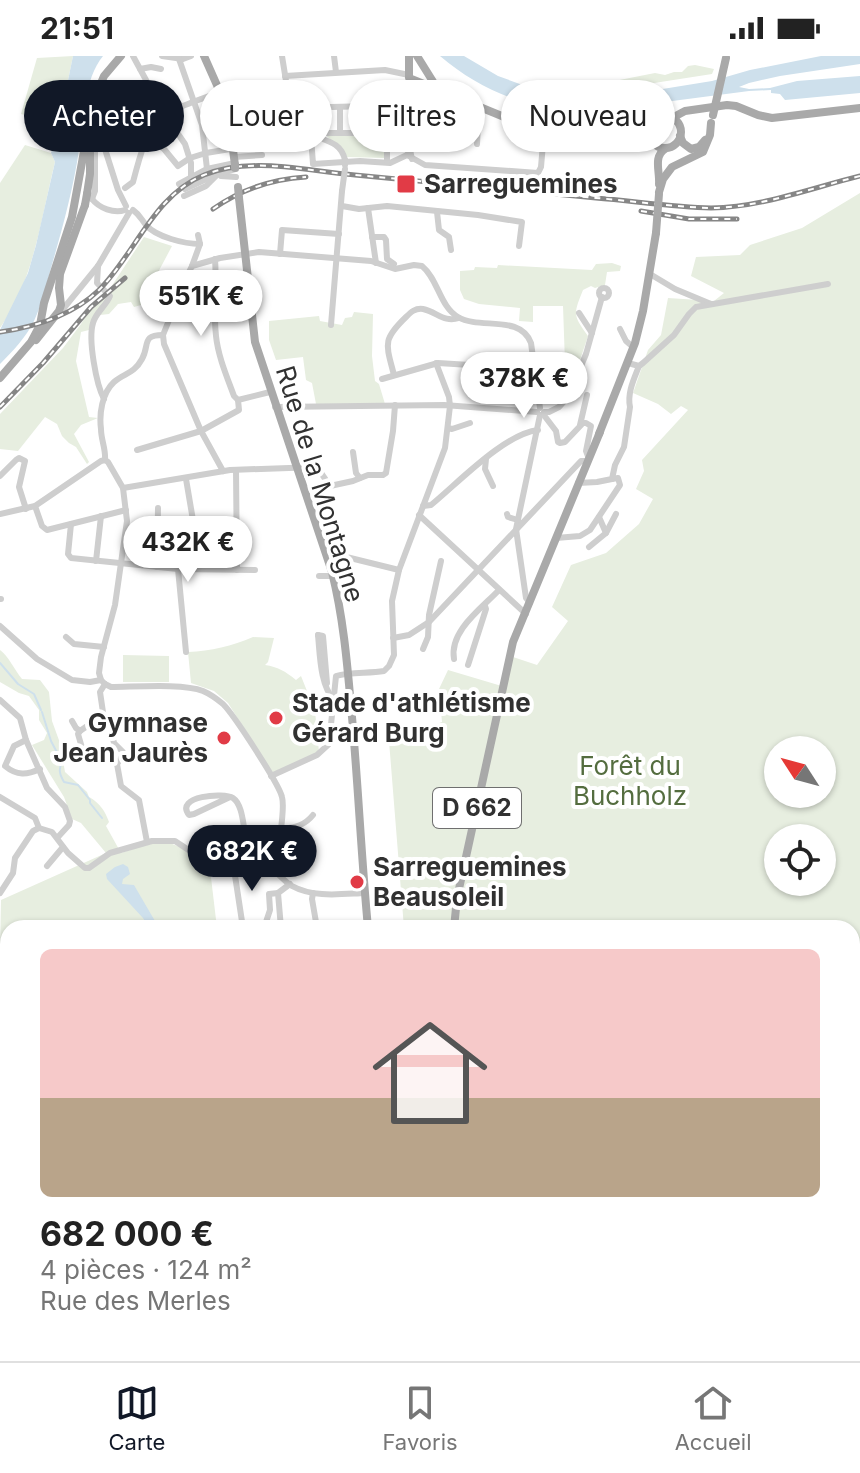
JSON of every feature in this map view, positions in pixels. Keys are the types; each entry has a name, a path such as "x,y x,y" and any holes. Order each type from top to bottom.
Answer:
{"main road":[{"path":"107,80 124,56"},
{"path":"0,378 58,308 56,278 72,217 93,102 104,76 124,56"},
{"name":"Rue de la Montagne","path":"204,56 215,80"},
{"path":"409,56 417,70"},
{"path":"659,193 669,171 684,160 700,154 707,143 726,57"},
{"path":"675,116 685,111 731,105 778,118 860,108"},
{"path":"690,111 680,126 680,136 688,148 697,149 704,142 712,119"},
{"path":"675,121 680,126"},
{"path":"675,141 680,136"},
{"path":"675,147 692,153 702,150 707,143"},
{"path":"0,378 61,308 59,290 64,261 90,201 90,152"},
{"name":"Rue de la Montagne","path":"234,152 253,334 326,552 340,607 367,920"},
{"name":"D 662","path":"654,152 660,179"},
{"name":"D 662","path":"455,920 501,688 512,650 633,347 656,233 661,152"},
{"path":"31,342 40,325 44,303 72,217"}],"street":[{"path":"133,56 147,80"},
{"path":"162,56 179,59 191,56"},
{"path":"282,56 286,80"},
{"path":"334,56 336,72"},
{"path":"179,59 202,125 207,169"},
{"path":"140,69 161,69"},
{"path":"285,76 417,70"},
{"path":"184,105 200,100"},
{"path":"340,107 340,133"},
{"path":"332,108 348,107"},
{"path":"332,134 348,133"},
{"path":"184,143 190,158 191,177"},
{"path":"331,325 345,160 332,143"},
{"path":"72,217 79,204 90,201 95,191 95,152"},
{"path":"54,319 98,266 125,223 129,210 106,152"},
{"path":"121,189 133,182 141,152"},
{"path":"166,152 178,166 206,153 235,164"},
{"path":"262,152 235,164 217,175 183,190 191,177 207,169 235,164 262,155"},
{"path":"313,152 313,164 393,162 410,157 426,165 536,174 540,172 542,152"},
{"path":"381,162 383,152"},
{"path":"410,152 410,157"},
{"path":"78,186 81,197 118,212 129,210 138,214 151,229 186,244 200,244"},
{"path":"342,206 387,206 522,222 519,246"},
{"path":"368,208 376,263"},
{"path":"437,212 439,230 449,237 451,250"},
{"path":"280,254 282,230 339,234"},
{"path":"198,235 200,244 163,335 201,431 223,471"},
{"path":"372,237 384,237 387,259 394,264"},
{"path":"192,266 259,252 337,258 395,269 420,265 427,270 450,310 459,318"},
{"path":"137,450 201,431 239,410 216,339 215,259"},
{"path":"98,266 97,283 110,296 93,322 92,339 104,385 101,431 105,460 123,488 127,521 113,616 99,673 103,682 100,692 104,719 110,726 114,743 123,752 117,764 121,786 139,800 147,842"},
{"path":"650,274 675,289 711,304"},
{"path":"612,479 624,447 631,388 639,366 674,335 692,310 828,284"},
{"path":"59,290 66,299 73,297"},
{"path":"275,407 450,406 549,412 568,397 586,354 602,297"},
{"path":"393,638 409,635 429,622 516,529 521,518 541,412 529,337 512,327 459,318 445,319 421,309 411,312 392,330 388,339 394,375"},
{"path":"579,313 592,333"},
{"path":"620,329 633,347"},
{"path":"104,385 127,375 140,363 147,340 163,335"},
{"path":"382,379 436,363 535,369"},
{"path":"271,776 327,748 336,676 343,673 378,673 388,669 394,655 392,601 399,570 445,448 448,428 449,397 436,363"},
{"path":"628,363 639,366"},
{"path":"238,400 270,392"},
{"path":"541,412 554,428 558,442 565,442 580,425 587,395"},
{"path":"123,488 223,471 297,466 317,467 330,486 368,475 383,475 386,473 395,405"},
{"path":"448,428 470,423"},
{"path":"507,514 508,517 521,518 581,461 588,460 586,451 591,426 586,423 580,425"},
{"path":"424,503 431,505 515,438 538,430"},
{"path":"353,452 356,473 360,478"},
{"path":"0,476 19,458 25,461 19,487 26,509"},
{"path":"486,459 485,469 493,486"},
{"path":"0,514 35,506 105,460"},
{"path":"236,470 237,570"},
{"path":"556,538 586,534 620,485 618,478 579,483"},
{"path":"186,479 195,532"},
{"path":"35,506 47,530 126,510"},
{"path":"157,567 158,508"},
{"path":"589,547 606,533 616,514"},
{"path":"419,515 525,613"},
{"path":"96,561 101,516"},
{"path":"599,517 606,533"},
{"path":"71,524 68,557 178,569 255,570"},
{"path":"516,529 525,586 531,599"},
{"path":"326,552 399,570"},
{"path":"423,649 428,637 441,561"},
{"path":"178,569 186,652"},
{"path":"319,576 333,576"},
{"path":"454,659 452,654 459,632 499,590"},
{"path":"468,665 485,606"},
{"path":"0,626 37,659 72,680 103,682 111,687 189,688 201,690 224,705 282,795 280,828 272,869"},
{"path":"327,684 323,676 318,635 323,636 327,684 335,700"},
{"path":"66,637 74,644 104,647"},
{"path":"0,700 26,722 26,740 47,788 62,802 68,816 69,825 58,837"},
{"path":"85,758 78,734 93,722 104,719"},
{"path":"72,721 80,731"},
{"path":"244,733 253,727"},
{"path":"26,740 14,746 5,766 20,774 40,769"},
{"path":"230,797 194,814 186,812 185,806 191,801 216,796 230,797 234,798 253,855 290,884 313,893 365,893"},
{"path":"0,797 35,818 39,828"},
{"path":"280,828 288,829 306,823 313,815"},
{"path":"0,893 13,873 15,858 28,837 39,828 45,828 58,837 63,847 81,865 89,868 110,853 147,842 175,841 211,864 223,865 249,848"},
{"path":"47,866 63,847"},
{"path":"234,859 242,920"},
{"path":"267,920 270,910 269,894 278,893 290,884"},
{"path":"278,893 280,920"},
{"path":"313,893 316,920"}],"green space":[{"path":"73,56 68,80 31,80 37,58"},
{"path":"688,66 714,69 712,74 673,80 619,80 655,73 682,72"},
{"path":"332,135 348,135 348,152 385,152 385,158 346,157 332,142"},
{"path":"24,147 24,152 51,153 55,162 29,270 12,310 0,328 0,183"},
{"name":"Forêt du Buchholz","path":"860,193 860,920 403,920 389,741 442,722 439,689 448,670 505,687 513,657 537,665 568,621 552,607 571,565 606,553 639,524 653,499 636,489 644,471 642,460 688,410 681,406 671,414 658,404 633,393 648,350 661,335 668,298 714,301 724,293 691,276 696,257 740,255 750,245 802,228"},
{"path":"144,237 172,246 154,280 157,282 155,286 166,293 162,298 146,291 141,305 134,307 131,302 118,304 109,314 100,315 89,330 81,332 76,361 89,417 98,418 81,425 74,434 89,462 87,464 76,447 62,436 57,424 45,417 18,451 0,449 0,414 63,348 95,301 111,287"},
{"path":"596,264 621,266 620,271 607,272 605,285 583,290 577,305 577,319 588,336 575,369 565,363 563,306 533,306 533,322 519,321 520,308 479,304 464,299 460,290 460,271 474,270 475,267 497,268 498,265 592,270"},
{"path":"354,312 373,314 375,381 379,384 385,404 316,404 312,383 306,380 303,357 276,360 269,340 269,321 319,316 320,321 342,325 345,318 352,317"},
{"name":"Stade d'athlétisme Gérard Burg","path":"253,637 274,638 265,665 281,670 296,680 301,676 315,711 319,752 275,772 272,772 228,703 214,691 191,683 188,652 221,648"},
{"path":"0,650 22,679 40,680 49,692 52,721 65,772 102,808 109,822 106,826 121,853 160,843 169,843 187,851 210,869 216,920 1,920 1,900 106,853 81,823 72,819 64,797 32,745 44,740 47,733 39,720 39,710 29,696 0,682"},
{"path":"123,655 169,656 169,682 123,682"}],"water":[{"path":"73,56 103,56 91,80 68,80"},
{"path":"440,56 464,56 509,80 501,80 501,94 485,86 485,80 473,80"},
{"path":"821,56 860,56 860,64 780,76 739,87 770,88 797,81 860,76 860,93 785,100 780,94 771,93 771,90 675,101 675,87"},
{"path":"79,152 70,195 42,302 27,333 0,364 0,330 28,273 55,162 51,153"},
{"path":"123,864 128,867 130,874 122,884 134,885 154,920 144,920 107,879 106,874"}],"waterway":[{"path":"0,663 18,684 34,694 41,710"},
{"path":"42,712 51,741 62,762 60,772 64,782 78,785 102,818"}],"railway":[{"path":"0,332 53,318 89,299 112,276 146,226 172,196 187,184 222,169 279,166 711,208 768,201 860,176"},
{"path":"213,209 257,187 306,177"},
{"path":"641,211 689,219 737,219"},
{"path":"0,407 91,307 125,278"}],"place":[{"name":"Sarreguemines","path":"406,184"},
{"name":"Stade d'athlétisme Gérard Burg","path":"276,718"},
{"name":"Gymnase Jean Jaurès","path":"224,738"},
{"name":"Sarreguemines Beausoleil","path":"357,882"}]}
